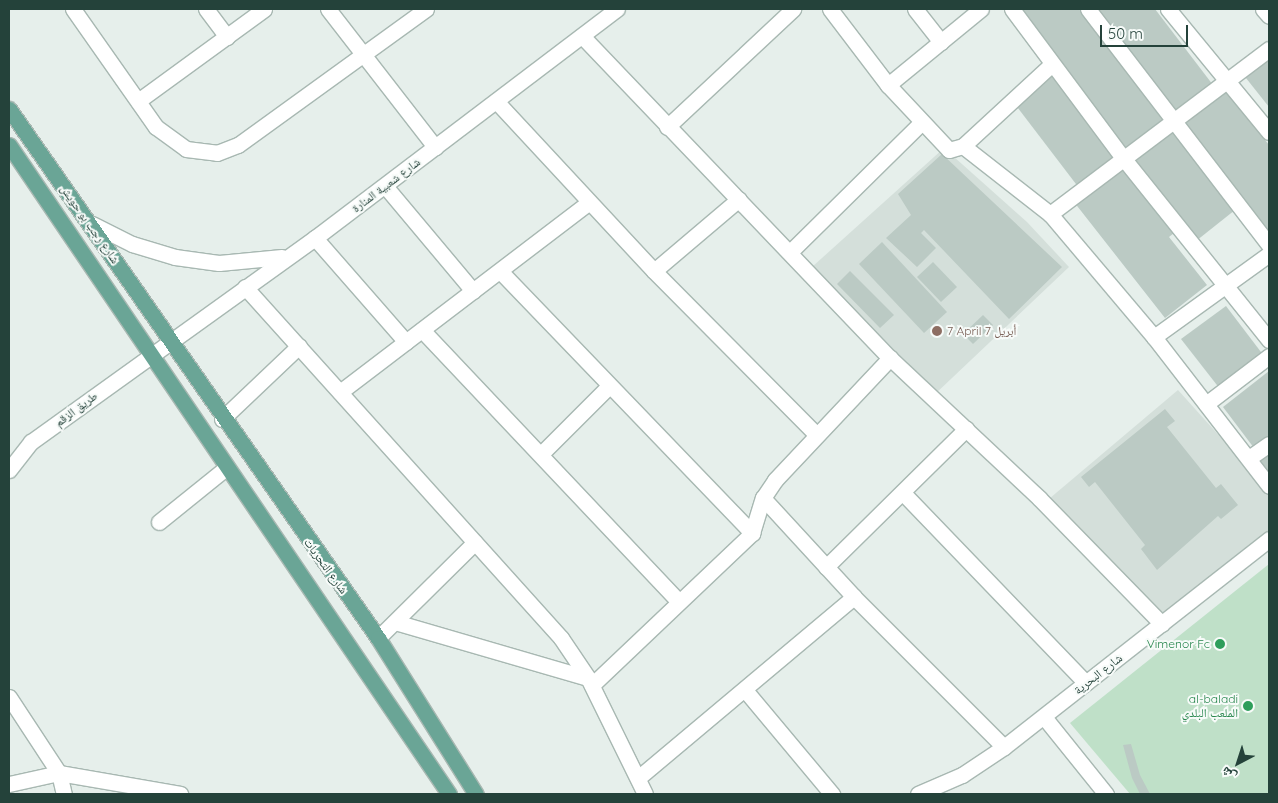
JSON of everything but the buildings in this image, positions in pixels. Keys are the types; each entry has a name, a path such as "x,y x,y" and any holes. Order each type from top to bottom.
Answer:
{"main road":[{"name":"شارع رجب بو حويش","path":"9,109 92,224 169,341"},
{"path":"12,149 32,143"},
{"name":"شارع رجب بو حويش","path":"12,149 149,354"},
{"name":"شارع التحريات","path":"169,341 222,419 378,638 476,794"},
{"name":"شارع التحريات","path":"149,354 449,794"}],"street":[{"path":"73,9 138,101 167,138 196,153 217,153 238,145 365,56 426,9"},
{"path":"206,9 227,37"},
{"path":"138,101 264,9"},
{"path":"328,9 435,147"},
{"name":"شارع شعبية المنارة","path":"149,354 286,256 315,238 617,9"},
{"path":"667,127 793,9"},
{"path":"830,9 888,85 949,150 964,146 1052,64"},
{"path":"915,9 941,42"},
{"path":"888,85 981,9"},
{"path":"1012,9 1124,159 1269,340"},
{"path":"1088,9 1269,245"},
{"path":"1168,9 1226,83 1269,132"},
{"path":"1264,9 1269,16"},
{"path":"582,36 890,358 966,429 1162,624"},
{"path":"1050,214 1226,83 1269,48"},
{"path":"496,101 654,272 817,435"},
{"path":"790,252 922,122"},
{"path":"964,146 1050,214 1154,337 1269,486"},
{"path":"384,186 473,291"},
{"path":"654,272 739,199"},
{"path":"340,392 589,202"},
{"path":"92,224 153,252 197,261 241,262 286,256"},
{"path":"315,238 406,342"},
{"path":"1154,337 1225,283 1269,254"},
{"path":"500,271 608,387 752,533"},
{"path":"245,287 561,638 590,681 645,794"},
{"path":"422,330 680,602"},
{"path":"222,419 299,346"},
{"name":"طريق الزقم","path":"10,465 31,442 149,354"},
{"path":"1206,404 1269,356"},
{"path":"590,681 680,602 752,533 763,498 817,435 890,358"},
{"path":"541,454 608,387"},
{"path":"826,567 904,494 966,429"},
{"path":"1249,458 1269,444"},
{"path":"159,522 226,468"},
{"path":"904,494 1086,682"},
{"path":"763,498 854,597 1004,747"},
{"name":"شارع البحرية","path":"918,794 962,775 1004,747 1269,538"},
{"path":"378,638 475,542"},
{"path":"638,778 854,597"},
{"path":"394,622 590,681"},
{"path":"745,690 832,794"},
{"path":"9,697 59,773 64,794"},
{"path":"1044,717 1106,794"},
{"path":"9,784 59,773 180,794"}],"shaded area":[{"name":"7 April 7 أبريل","path":"944,148 1027,222 1069,267 933,396 812,267"},
{"path":"1178,390 1269,491 1269,537 1163,623 1043,504"}],"green space":[{"name":"Vimenor Fc","path":"1269,564 1269,794 1130,794 1070,723"}],"place":[{"name":"7 April 7 أبريل","path":"937,331"},
{"name":"Vimenor Fc","path":"1220,644"},
{"name":"al-baladi الملعب البلدي","path":"1248,706"}]}
